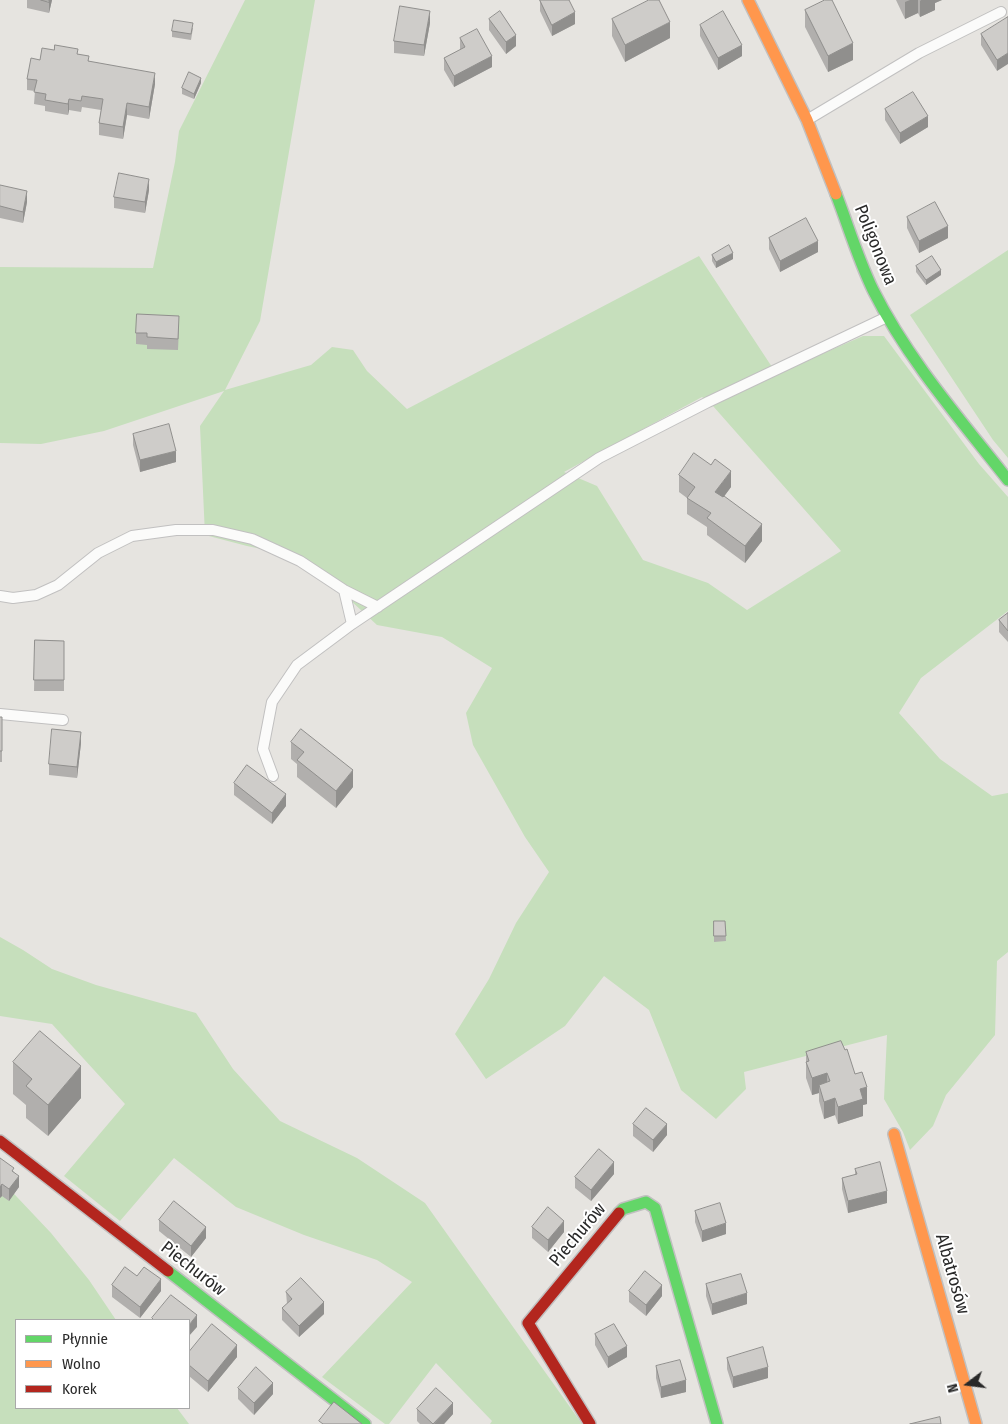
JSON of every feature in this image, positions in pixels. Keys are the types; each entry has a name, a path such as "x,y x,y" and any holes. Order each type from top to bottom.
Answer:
{"street":[{"name":"Poligonowa","path":"748,0 806,120 873,288 888,316 929,380 1008,480"},
{"name":"Albatrosów","path":"894,1134 976,1424"},
{"name":"Piechurów","path":"0,1141 365,1424"},
{"name":"Piechurów","path":"590,1424 528,1323 623,1209 646,1202 655,1208 717,1424"}],"lane":[{"path":"806,120 919,53 1001,12"},
{"path":"273,776 263,749 272,702 297,665 352,624 599,458 708,402 888,316"},
{"path":"0,596 13,598 36,595 58,585 98,553 132,536 176,530 213,530 252,539 300,562 344,590 378,607"},
{"path":"344,590 352,624"},
{"path":"0,714 62,720"}],"green space":[{"path":"245,0 315,0 260,321 225,390 311,365 332,347 353,350 367,371 407,409 699,256 770,364 778,373 863,336 884,336 979,464 1008,497 1008,611 921,678 899,713 940,759 992,796 1008,793 1008,952 997,961 995,1035 946,1095 933,1126 910,1150 903,1132 884,1099 887,1035 744,1072 746,1089 716,1119 681,1090 649,1010 604,976 565,1026 486,1079 455,1034 489,979 516,923 549,872 525,837 473,745 466,713 492,668 442,637 377,625 305,558 205,535 200,426 224,391 104,431 41,444 0,443 0,267 153,268 175,162 179,131","holes":["702,397 713,406 841,551 747,610 708,583 643,560 597,486 564,472"]},
{"path":"1008,250 1008,458 993,440 910,315"},
{"path":"0,937 52,969 96,985 196,1013 233,1069 280,1121 357,1158 425,1203 582,1424 490,1424 492,1421 436,1363 389,1424 385,1424 322,1377 412,1282 377,1260 304,1235 236,1207 174,1158 120,1221 64,1176 125,1104 52,1024 0,1016"},
{"path":"0,1179 51,1233 89,1280 115,1319 15,1319 15,1409 178,1409 189,1424 0,1424"}],"building":[{"path":"540,0 569,0 575,12 552,25"},
{"path":"649,0 659,0 670,22 625,45 612,19"},
{"path":"825,0 832,0 853,43 828,56 805,10"},
{"path":"400,6 430,11 424,45 394,41"},
{"path":"500,11 516,35 506,42 489,19"},
{"path":"723,11 742,45 718,58 700,25"},
{"path":"1008,17 1008,53 997,60 981,34"},
{"path":"174,20 193,23 191,34 172,31"},
{"path":"477,29 492,56 454,76 444,58 465,47 460,38"},
{"path":"55,45 78,49 77,54 89,56 88,61 155,73 149,107 127,103 123,127 99,123 103,99 82,96 81,101 69,99 68,104 45,100 46,94 34,92 37,80 27,79 31,58 40,60 42,48 54,50"},
{"path":"189,72 201,78 194,94 182,88"},
{"path":"913,92 928,116 900,133 885,109"},
{"path":"119,173 149,179 145,202 114,197"},
{"path":"0,185 27,191 23,212 0,206"},
{"path":"935,202 948,226 919,241 907,217"},
{"path":"806,218 818,241 780,261 769,238"},
{"path":"729,245 733,253 716,262 712,255"},
{"path":"932,256 941,270 926,280 916,266"},
{"path":"137,314 179,316 178,339 147,337 147,333 136,333"},
{"path":"169,424 176,451 140,460 133,434"},
{"path":"694,453 711,465 715,459 731,471 715,492 724,496 762,524 745,546 707,518 711,513 687,498 695,487 679,475"},
{"path":"1008,613 1008,631 999,620"},
{"path":"35,640 64,641 64,680 34,680"},
{"path":"0,717 2,717 2,751 0,751"},
{"path":"52,729 81,732 77,767 49,764"},
{"path":"301,729 353,770 336,791 297,760 304,752 291,742"},
{"path":"247,765 286,794 272,813 234,783"},
{"path":"714,921 725,921 726,936 714,936"},
{"path":"40,1031 81,1066 48,1105 26,1086 32,1079 13,1062"},
{"path":"841,1041 845,1050 847,1049 855,1074 862,1072 867,1087 860,1089 863,1099 838,1107 835,1098 824,1102 819,1085 830,1081 827,1073 812,1078 806,1062 809,1061 806,1052"},
{"path":"646,1108 667,1124 653,1140 633,1124"},
{"path":"599,1149 614,1162 591,1190 575,1177"},
{"path":"0,1158 14,1168 12,1171 19,1176 9,1189 2,1184 0,1187"},
{"path":"880,1162 887,1191 848,1201 842,1178 857,1174 855,1169"},
{"path":"174,1201 206,1227 191,1246 159,1220"},
{"path":"720,1203 726,1223 702,1231 695,1211"},
{"path":"548,1207 564,1221 548,1240 532,1227"},
{"path":"125,1267 137,1276 144,1267 161,1279 140,1307 112,1285"},
{"path":"645,1271 662,1285 646,1305 629,1291"},
{"path":"741,1274 747,1293 712,1304 706,1284"},
{"path":"301,1278 324,1302 299,1326 282,1308 292,1299 286,1292"},
{"path":"171,1295 197,1315 190,1324 190,1319 152,1318"},
{"path":"212,1324 237,1345 208,1381 190,1366 190,1351"},
{"path":"614,1324 627,1346 608,1357 595,1334"},
{"path":"763,1347 768,1367 733,1377 727,1358"},
{"path":"680,1360 686,1380 661,1387 656,1366"},
{"path":"256,1367 273,1383 254,1403 238,1388"},
{"path":"436,1388 453,1403 433,1424 417,1409"},
{"path":"334,1402 362,1424 323,1424 319,1421"},
{"path":"940,1417 941,1424 910,1424"}],"traffic: fast":[{"path":"836,194 873,290 902,341 953,412 1008,480"},
{"path":"619,1213 623,1209 646,1202 655,1208 717,1424"},
{"path":"168,1271 365,1424"}],"traffic: slow":[{"path":"748,0 807,120 836,194"},
{"path":"894,1134 976,1424"}],"traffic: jam":[{"path":"0,1141 168,1271"},
{"path":"590,1424 528,1323 619,1213"}]}
